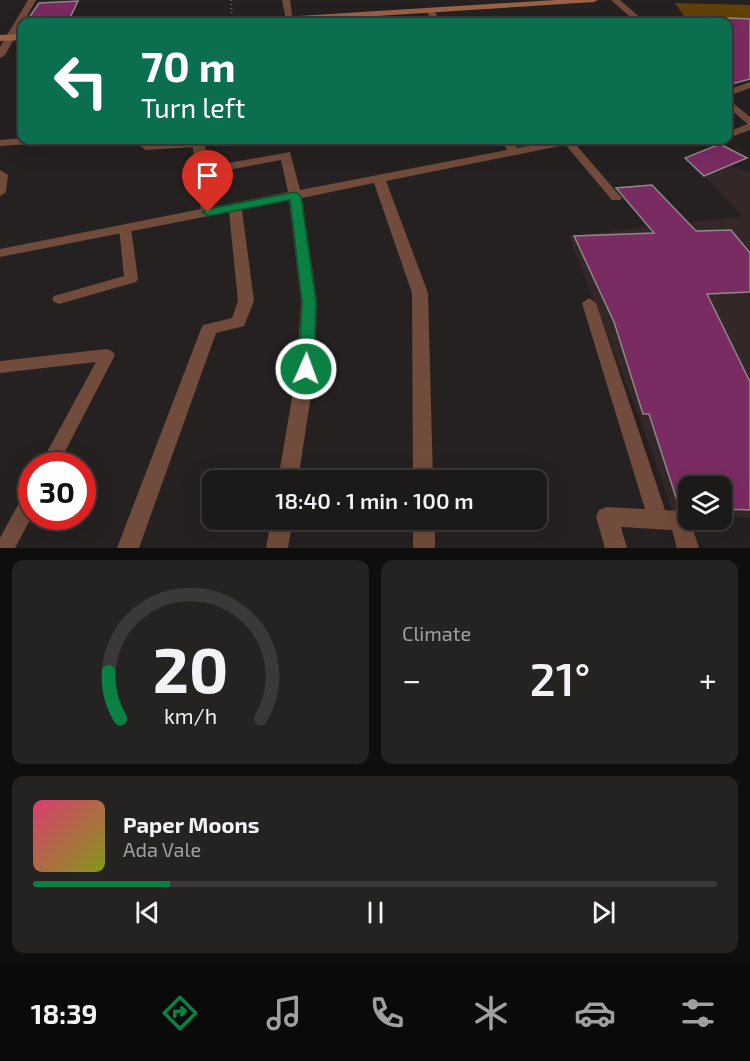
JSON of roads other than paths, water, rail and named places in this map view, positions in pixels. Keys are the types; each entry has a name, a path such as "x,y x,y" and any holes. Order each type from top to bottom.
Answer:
{"main road":[{"path":"321,18 522,2 594,0"}],"street":[{"path":"19,18 32,0"},
{"path":"615,0 636,18"},
{"path":"430,11 434,18"},
{"path":"0,56 5,38 18,20"},
{"path":"732,106 750,124"},
{"path":"146,146 181,144"},
{"path":"199,144 200,172 208,212"},
{"path":"509,144 514,152"},
{"path":"0,253 553,144"},
{"path":"200,172 286,155 295,196 309,302 306,369 290,470"},
{"path":"0,174 2,175 0,192"},
{"path":"380,179 420,293 423,470"},
{"path":"128,548 209,329 238,322 246,301 235,207"},
{"path":"616,548 607,516 680,521 688,548"},
{"path":"277,548 280,530"},
{"path":"424,530 424,548"}],"lane":[{"path":"286,0 290,18"},
{"path":"732,92 750,85"},
{"path":"732,133 750,124"},
{"path":"0,143 18,142"},
{"path":"575,144 616,198"},
{"path":"59,299 131,279 126,228"},
{"path":"589,303 658,519"},
{"path":"0,367 107,355 56,452"},
{"path":"5,548 18,524"}]}
